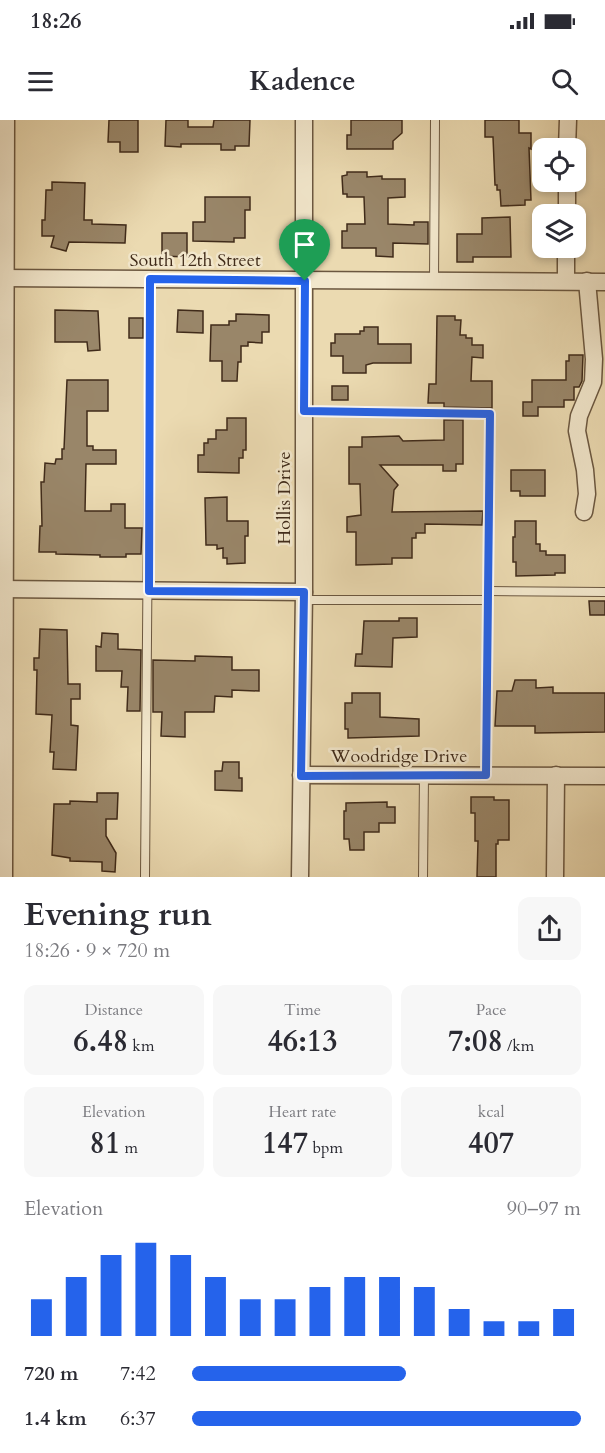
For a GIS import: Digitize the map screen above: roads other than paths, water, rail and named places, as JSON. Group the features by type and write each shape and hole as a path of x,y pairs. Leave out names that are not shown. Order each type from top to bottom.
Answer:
{"street":[{"path":"4,877 2,589 6,120"},
{"name":"Hollis Drive","path":"300,877 304,596 304,120"},
{"path":"567,138 568,120"},
{"path":"566,258 566,281"},
{"name":"South 12th Street","path":"3,278 605,282"},
{"path":"584,512 587,494 585,470 577,431 579,416 593,382 594,358 587,281"},
{"path":"2,589 304,596"},
{"path":"555,877 556,775"},
{"name":"Woodridge Drive","path":"301,776 605,776"}],"lane":[{"path":"434,281 435,120"},
{"path":"146,877 150,279"},
{"path":"304,411 490,414 486,775"},
{"path":"304,596 605,592"},
{"path":"423,877 424,775"}]}
